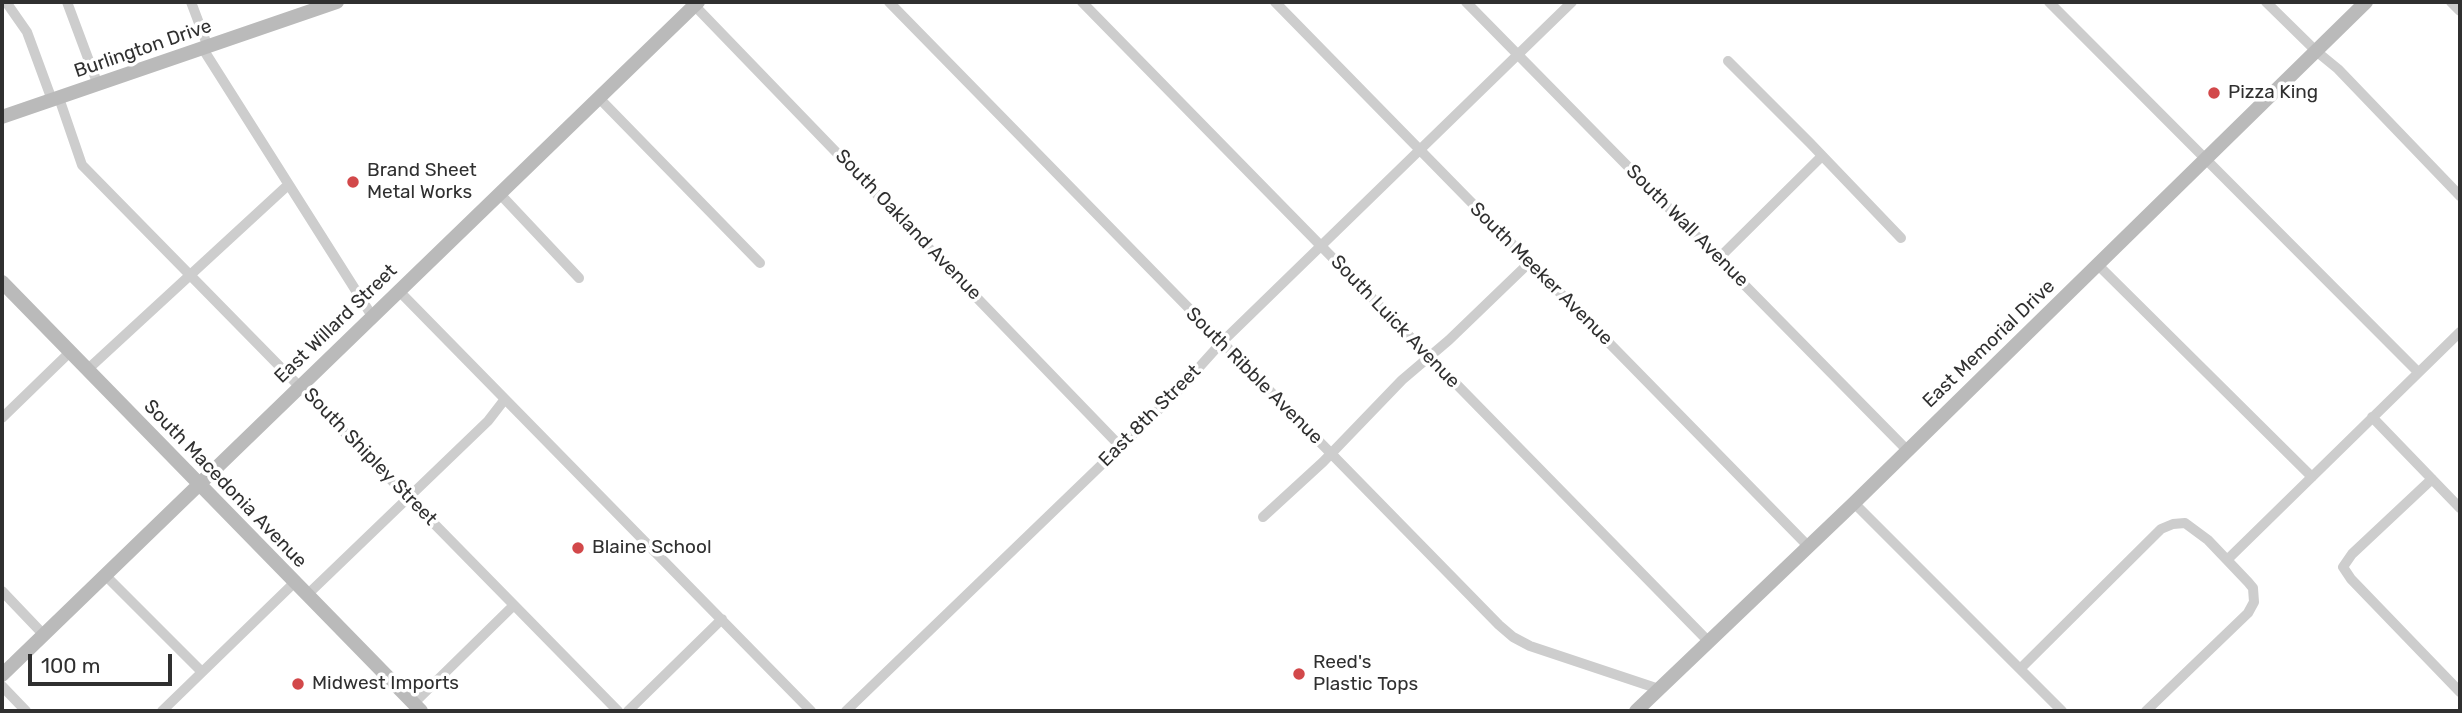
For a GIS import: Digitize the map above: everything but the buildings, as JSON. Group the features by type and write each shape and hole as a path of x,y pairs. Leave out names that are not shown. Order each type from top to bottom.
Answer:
{"street":[{"name":"South Shipley Street","path":"6,2 27,32 81,163 618,711"},
{"path":"67,2 98,85"},
{"path":"191,2 205,48 288,186 372,316"},
{"name":"Burlington Drive","path":"2,117 337,2"},
{"name":"South Ribble Avenue","path":"889,2 1221,343 1513,637 1530,646 1659,689"},
{"name":"South Luick Avenue","path":"1082,2 1709,642"},
{"name":"South Meeker Avenue","path":"1275,2 1808,547"},
{"name":"South Wall Avenue","path":"1466,2 1908,450"},
{"name":"East 8th Street","path":"846,711 1176,393 1221,343 1572,2"},
{"path":"2049,2 2418,372"},
{"path":"2266,2 2338,69 2460,196"},
{"name":"East Memorial Drive","path":"1636,711 1854,503 2366,2"},
{"path":"2451,2 2460,11"},
{"name":"East Willard Street","path":"2,675 696,3"},
{"name":"South Oakland Avenue","path":"696,3 1120,446"},
{"path":"1728,61 1901,238"},
{"path":"598,97 760,263"},
{"path":"1719,258 1822,156"},
{"path":"87,370 288,186"},
{"path":"499,193 579,278"},
{"path":"1263,517 1428,356 1449,340 1530,262"},
{"path":"2098,265 2312,477"},
{"name":"South Macedonia Avenue","path":"2,282 417,707"},
{"path":"399,291 811,711"},
{"path":"2227,560 2460,332"},
{"path":"2,418 70,352"},
{"path":"307,595 488,421 505,399"},
{"path":"2372,418 2460,508"},
{"path":"2432,479 2352,554 2343,567 2351,579 2460,692"},
{"path":"1854,503 2062,711"},
{"path":"2020,669 2161,529 2185,523 2227,560 2253,588 2255,598 2248,613 2146,711"},
{"path":"105,575 202,672"},
{"path":"162,711 295,582"},
{"path":"2,591 44,634"},
{"path":"417,707 514,605"},
{"path":"628,711 722,619"},
{"path":"2,686 26,711"}],"place":[{"name":"Pizza King","path":"2214,93"},
{"name":"Brand Sheet Metal Works","path":"353,182"},
{"name":"Blaine School","path":"578,548"},
{"name":"Reed's Plastic Tops","path":"1299,674"},
{"name":"Midwest Imports","path":"298,684"}]}
